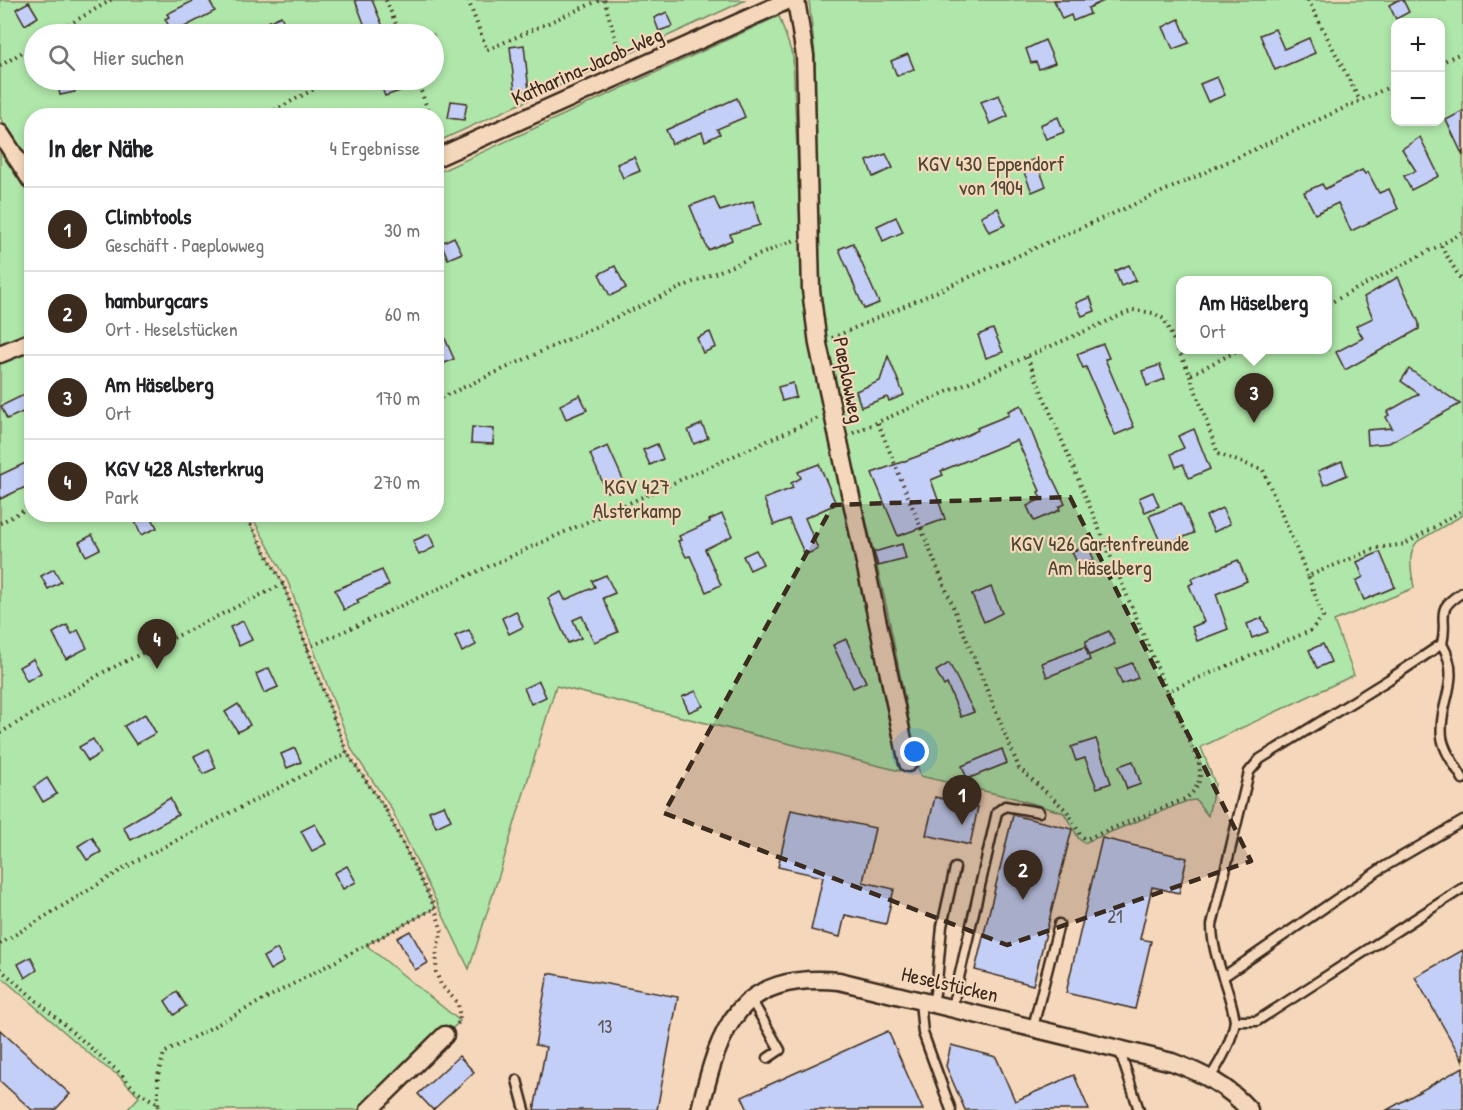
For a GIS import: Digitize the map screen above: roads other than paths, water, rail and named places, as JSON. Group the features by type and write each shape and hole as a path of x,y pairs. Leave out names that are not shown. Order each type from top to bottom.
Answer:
{"street":[{"name":"Katharina-Jacob-Weg","path":"444,154 789,0"},
{"name":"Paeplowweg","path":"796,0 805,56 811,290 818,344 908,763"},
{"path":"0,133 24,170"},
{"path":"0,354 24,344"},
{"name":"Heselstücken","path":"700,1110 720,1042 734,1015 751,998 771,987 817,979 839,981 1172,1062 1223,1086 1249,1110"},
{"path":"369,1110 445,1035"}],"lane":[{"path":"1210,1078 1232,1038 1234,1021 1233,1005 1212,942 1212,925 1250,772 1260,759 1442,644 1445,632 1444,608 1447,602 1463,592"},
{"path":"1442,644 1450,655 1453,668 1452,684 1442,730 1443,741 1463,779"},
{"path":"952,1008 997,812 1005,806 1039,812"},
{"path":"1223,977 1382,868 1463,821"},
{"path":"951,1110 923,1033 927,1002 938,982 942,926 955,868"},
{"path":"1234,1021 1257,1022 1463,888"},
{"path":"1034,1027 1059,924"},
{"path":"751,998 780,1050 768,1058"},
{"path":"1119,1048 1139,1110"},
{"path":"516,1080 525,1110"}],"place":[{"name":"Am Häselberg","path":"1254,423"},
{"name":"KGV 428 Alsterkrug","path":"157,669"},
{"name":"Climbtools","path":"962,825"},
{"name":"hamburgcars","path":"1023,900"}],"park label":[{"name":"KGV 430 Eppendorf von 1904","path":"991,175"},
{"name":"KGV 427 Alsterkamp","path":"637,498"},
{"name":"KGV 426 Gartenfreunde Am Häselberg","path":"1100,555"}]}
